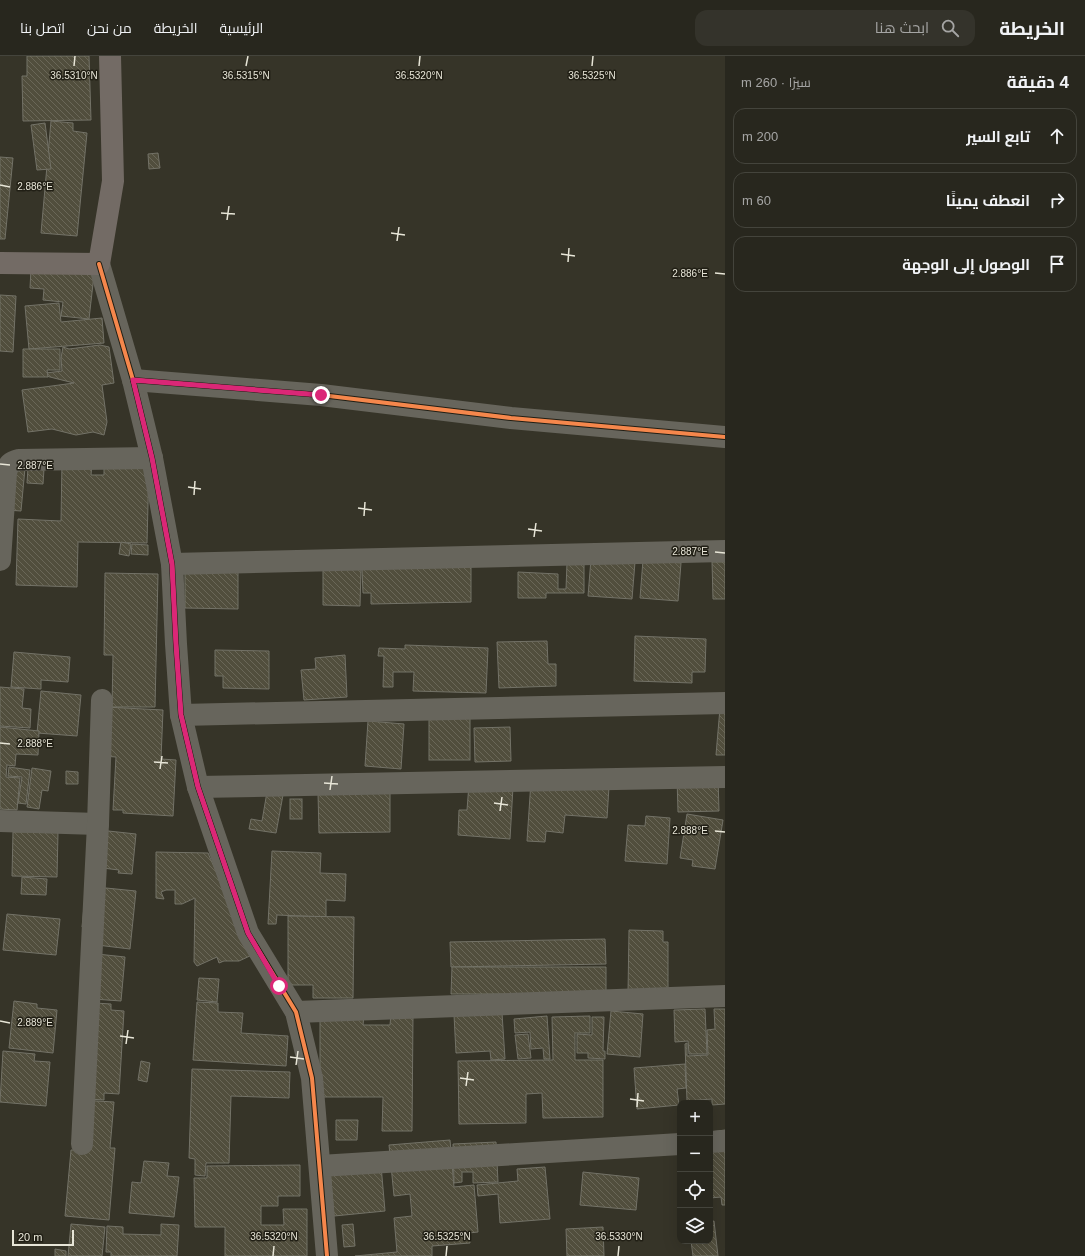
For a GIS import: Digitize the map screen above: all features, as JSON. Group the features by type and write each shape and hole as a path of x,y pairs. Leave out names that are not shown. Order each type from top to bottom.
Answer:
{"main road":[{"path":"0,263 99,264 113,181 110,56"}],"street":[{"path":"99,264 133,380 152,458 172,564 181,715 198,787 248,933 296,1012 312,1078 327,1256"},
{"path":"133,380 321,395 511,418 725,437"},
{"path":"0,560 6,473 8,465 13,461 152,458"},
{"path":"172,564 725,551"},
{"path":"82,1144 98,824 102,700"},
{"path":"181,715 725,703"},
{"path":"198,787 725,777"},
{"path":"0,821 98,824"},
{"path":"296,1012 725,996"},
{"path":"713,1142 725,1141"},
{"path":"320,1166 677,1144"}],"building":[{"path":"27,56 89,56 91,120 23,121 22,76 27,76"},
{"path":"51,121 73,123 73,131 87,133 77,236 41,233"},
{"path":"45,123 51,169 37,170 31,125"},
{"path":"158,153 160,168 149,169 148,154"},
{"path":"0,157 13,158 5,239 0,239"},
{"path":"31,269 94,275 89,319 61,316 63,302 43,300 44,289 30,288"},
{"path":"0,295 16,296 13,352 0,351"},
{"path":"59,303 61,322 102,318 104,343 29,349 25,306"},
{"path":"100,345 109,347 114,383 102,385 107,422 104,435 93,432 76,435 52,429 28,432 22,390 74,383 38,374 62,371 61,358 63,347 69,349"},
{"path":"23,349 60,349 60,370 47,370 48,377 23,377"},
{"path":"62,462 92,463 91,475 104,475 104,465 149,466 147,543 78,542 77,587 16,585 18,519 61,521"},
{"path":"10,466 25,468 21,511 6,510"},
{"path":"28,468 44,469 43,484 27,483"},
{"path":"121,542 131,544 129,556 119,554"},
{"path":"132,544 148,545 148,555 131,554"},
{"path":"591,559 635,562 632,599 588,596"},
{"path":"643,560 681,563 678,601 640,598"},
{"path":"712,562 725,562 725,599 713,599"},
{"path":"567,563 584,563 584,593 546,593 546,598 518,598 518,572 558,574 558,589 566,589"},
{"path":"471,564 471,602 371,604 371,593 363,593 362,569"},
{"path":"323,568 361,569 360,606 323,605"},
{"path":"185,572 238,572 238,609 185,608"},
{"path":"105,573 158,574 155,707 112,707 113,655 104,655"},
{"path":"635,636 706,639 705,672 692,672 692,683 634,681"},
{"path":"547,641 548,664 556,664 556,686 499,688 497,642"},
{"path":"405,645 488,648 486,693 413,691 414,672 393,672 393,687 383,687 384,656 378,656 379,648 405,649"},
{"path":"215,650 269,651 269,689 223,688 223,676 215,676"},
{"path":"14,652 70,657 68,682 41,680 41,689 11,687"},
{"path":"345,655 347,697 304,700 301,670 316,669 315,658"},
{"path":"0,687 24,689 22,708 31,709 30,728 0,726"},
{"path":"41,691 81,695 77,736 37,733"},
{"path":"105,707 163,710 161,759 176,760 173,816 123,813 123,810 113,810 116,757 103,756"},
{"path":"720,708 725,708 725,755 716,755"},
{"path":"429,717 470,717 470,760 429,760"},
{"path":"368,721 404,724 401,769 365,766"},
{"path":"0,727 39,731 38,755 16,754 15,766 7,765 6,777 20,778 17,810 0,809"},
{"path":"510,727 511,761 475,762 474,728"},
{"path":"9,767 30,770 26,804 18,803 22,777 8,776"},
{"path":"32,768 51,771 48,791 42,790 39,809 27,807"},
{"path":"66,771 78,772 78,784 66,784"},
{"path":"718,777 719,811 678,812 677,778"},
{"path":"531,781 609,787 607,818 565,815 563,833 546,831 545,842 527,841"},
{"path":"469,784 513,787 510,839 458,835 459,810 467,810"},
{"path":"267,792 283,795 276,833 249,829 251,819 262,821"},
{"path":"390,792 390,832 319,833 318,793"},
{"path":"290,799 302,799 302,819 290,819"},
{"path":"687,814 723,820 715,869 692,866 693,860 680,858"},
{"path":"646,816 670,818 667,864 625,861 628,825 645,826"},
{"path":"90,829 136,834 132,874 118,873 119,870 86,866"},
{"path":"13,832 58,832 57,877 12,876"},
{"path":"272,851 321,853 320,873 346,874 345,901 326,900 326,917 277,915 276,924 268,924"},
{"path":"156,852 208,853 252,955 239,961 224,961 219,963 217,957 197,966 194,962 195,898 182,904 175,904 175,890 166,890 161,892 164,899 156,898"},
{"path":"22,877 47,879 46,895 21,894"},
{"path":"86,886 136,891 130,949 97,945 99,929 82,927"},
{"path":"7,914 60,919 56,955 3,950"},
{"path":"288,916 354,917 353,998 313,998 313,985 288,985"},
{"path":"629,930 663,931 663,942 668,942 668,994 628,993"},
{"path":"605,939 606,964 451,967 450,942"},
{"path":"97,954 125,957 121,1001 93,999"},
{"path":"452,967 606,967 606,994 451,994"},
{"path":"199,978 219,979 217,1002 197,1000"},
{"path":"14,1001 37,1004 37,1008 57,1010 53,1053 9,1048"},
{"path":"79,1002 111,1004 111,1010 124,1011 119,1094 104,1093 104,1100 88,1099"},
{"path":"197,1002 218,1003 218,1012 243,1013 241,1033 288,1036 286,1066 193,1060"},
{"path":"705,1009 707,1054 689,1054 688,1041 675,1042 674,1010"},
{"path":"714,1009 725,1009 725,1104 713,1105 712,1099 687,1100 685,1044 687,1043 687,1056 708,1055 707,1030 715,1029"},
{"path":"611,1011 643,1014 640,1057 607,1054"},
{"path":"502,1013 505,1059 491,1060 490,1051 456,1053 454,1015"},
{"path":"391,1014 413,1015 412,1131 382,1131 383,1097 320,1097 320,1015 364,1015 363,1025 390,1025"},
{"path":"547,1016 550,1059 544,1059 543,1048 531,1049 530,1032 515,1033 514,1019"},
{"path":"590,1016 590,1033 575,1033 575,1060 603,1060 603,1117 543,1118 542,1093 526,1094 526,1123 459,1124 458,1061 553,1060 552,1017"},
{"path":"592,1017 604,1017 603,1051 605,1051 605,1059 588,1058 588,1053 577,1053 577,1034 592,1035"},
{"path":"528,1034 531,1058 518,1059 515,1035"},
{"path":"3,1051 35,1054 34,1061 50,1062 46,1106 0,1102"},
{"path":"141,1061 150,1063 147,1082 138,1080"},
{"path":"685,1064 686,1088 677,1089 678,1100 677,1100 677,1105 637,1109 634,1068"},
{"path":"192,1069 290,1072 289,1098 231,1096 229,1163 206,1163 205,1176 195,1175 195,1159 189,1158"},
{"path":"79,1100 114,1102 110,1148 115,1148 109,1220 65,1216 71,1150 75,1150"},
{"path":"336,1120 358,1120 357,1140 336,1140"},
{"path":"725,1130 725,1205 722,1205 721,1197 713,1198 713,1132"},
{"path":"450,1140 454,1187 474,1185 478,1232 469,1233 470,1243 432,1246 432,1256 355,1256 397,1252 394,1218 412,1216 410,1194 394,1196 389,1145"},
{"path":"496,1142 498,1182 473,1183 473,1172 462,1172 462,1182 454,1183 453,1144"},
{"path":"380,1154 385,1211 334,1216 329,1159"},
{"path":"144,1161 169,1163 167,1176 179,1177 174,1217 129,1213 132,1182 141,1183"},
{"path":"300,1165 300,1196 278,1196 278,1206 261,1206 261,1225 284,1225 283,1209 307,1209 307,1256 225,1256 225,1227 195,1227 194,1178 207,1178 207,1166"},
{"path":"545,1167 550,1219 500,1223 498,1194 478,1196 477,1185 518,1181 517,1169"},
{"path":"583,1172 639,1178 636,1210 580,1205"},
{"path":"713,1221 718,1256 693,1256 691,1244 713,1244"},
{"path":"71,1224 105,1227 102,1256 68,1256"},
{"path":"161,1224 179,1225 177,1256 111,1256 111,1252 106,1252 107,1226 123,1227 123,1234 161,1235"},
{"path":"353,1224 355,1246 344,1247 342,1225"},
{"path":"603,1227 604,1256 567,1256 566,1229"},
{"path":"55,1249 66,1251 66,1256 55,1256"}],"cycle path":[{"path":"99,264 133,380 152,458 172,564 181,715 198,787 248,933 296,1012 312,1078 327,1256"},
{"path":"133,380 321,395 511,418 725,437"}],"route":[{"path":"279,986 248,933 198,787 181,715 172,564 152,458 133,380 321,395"}]}
